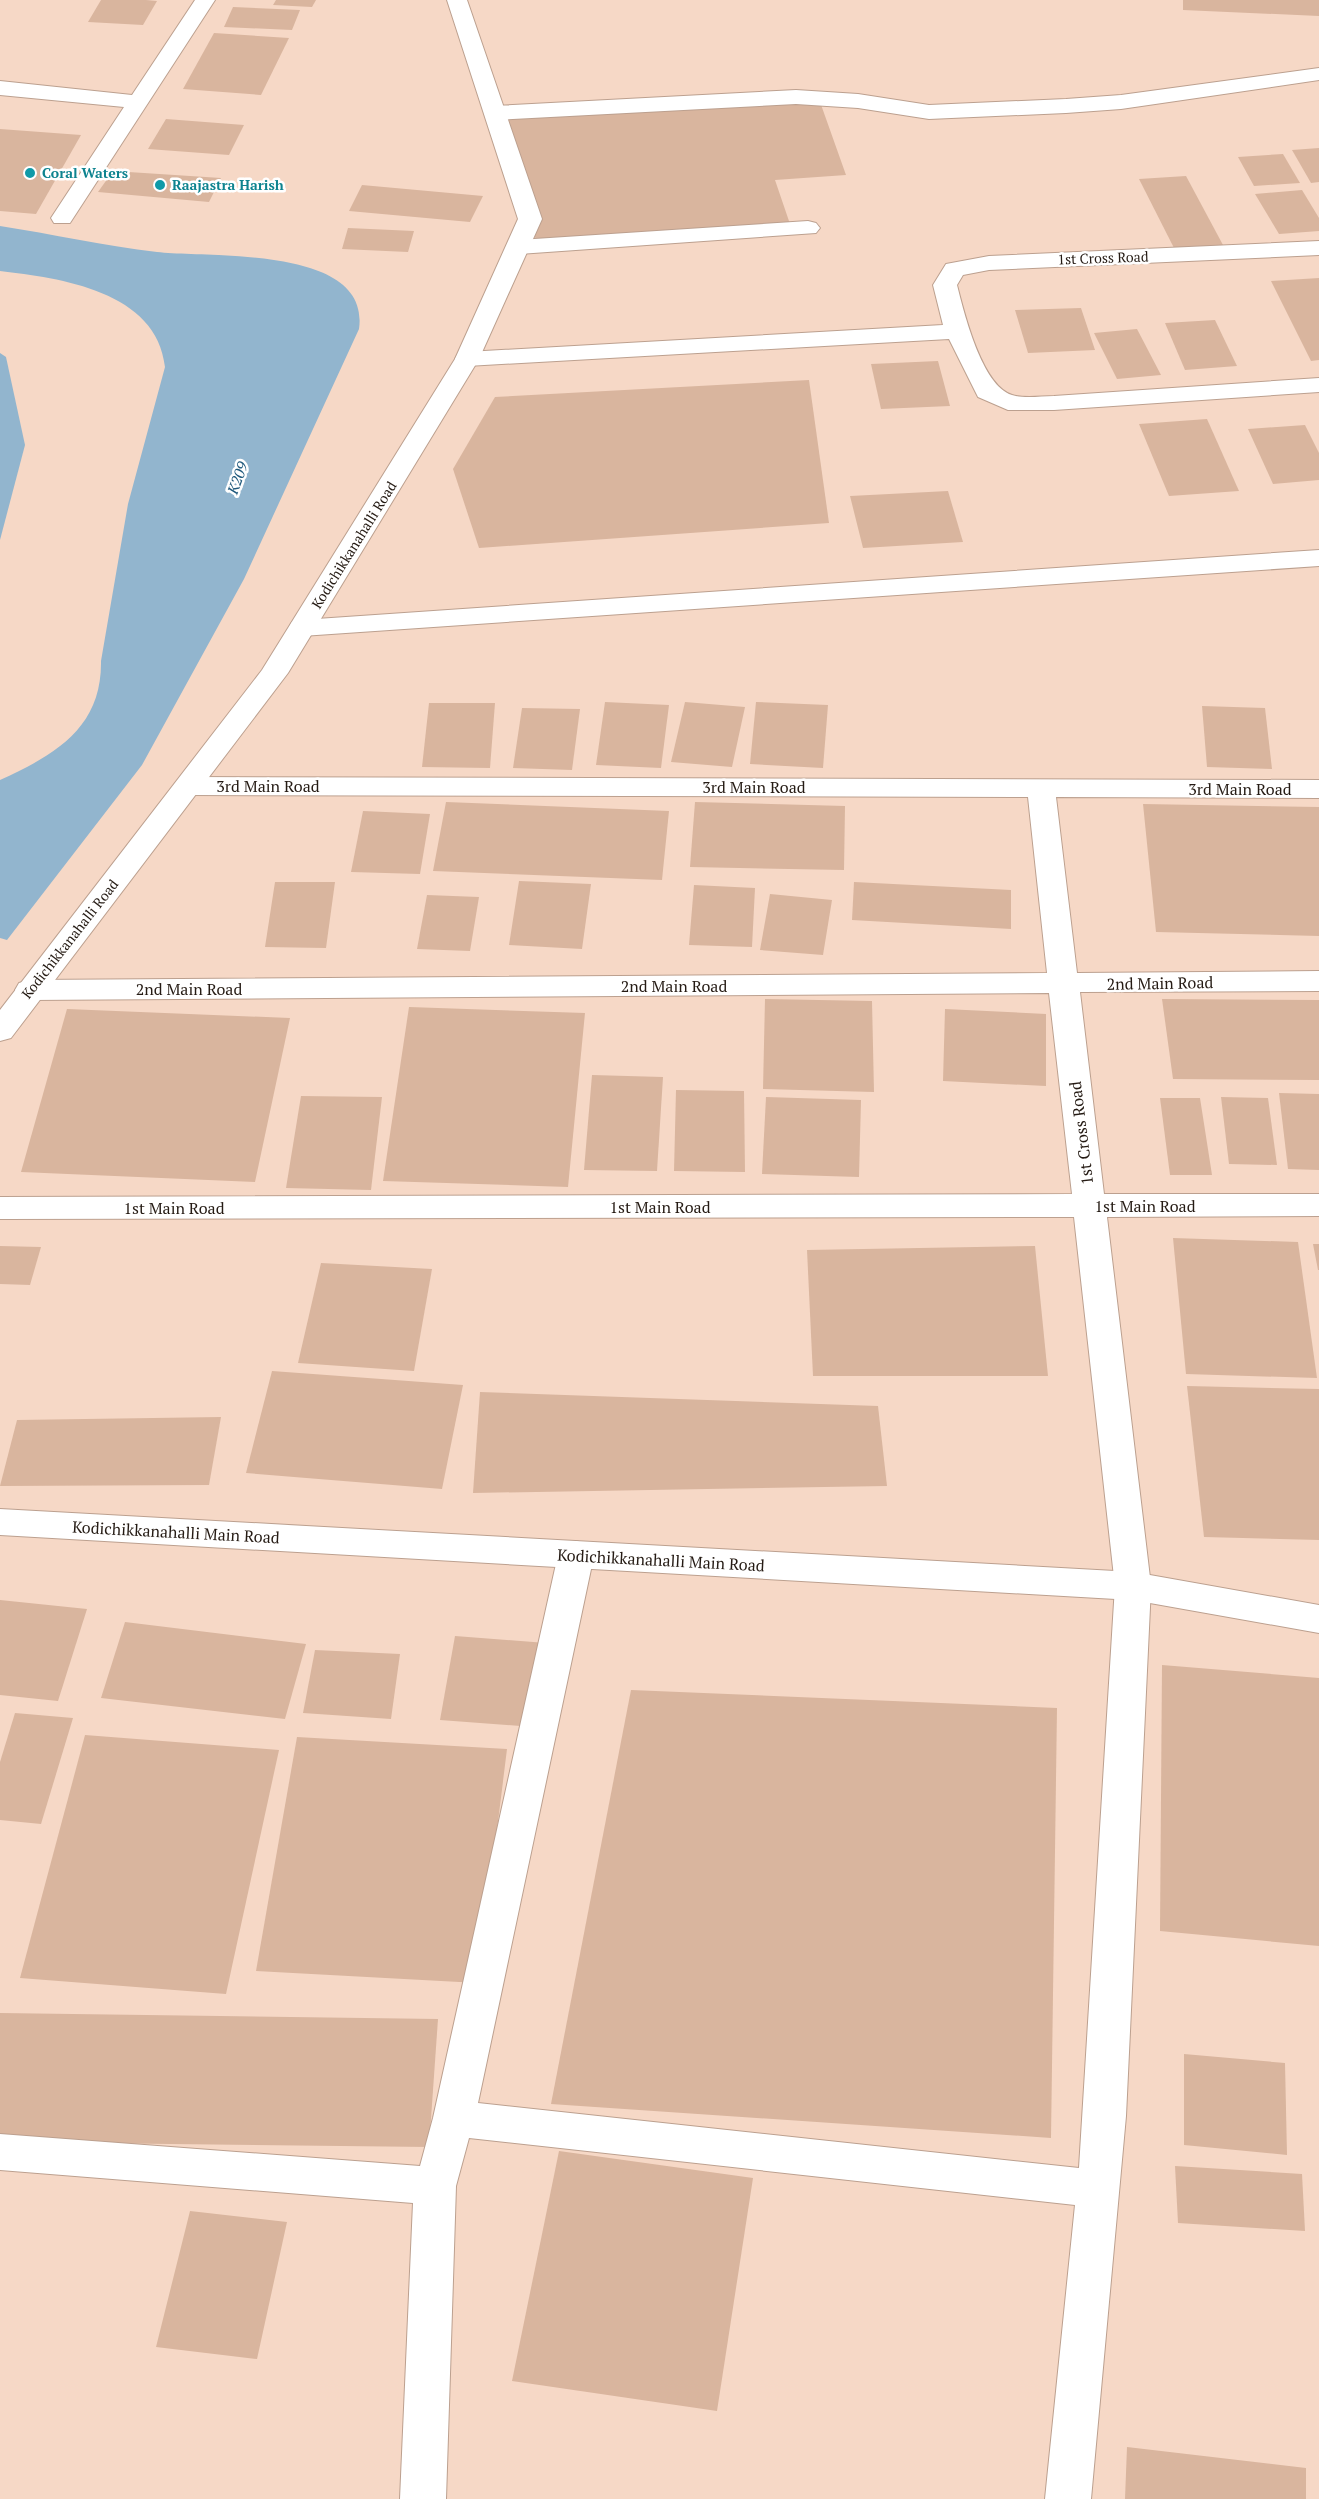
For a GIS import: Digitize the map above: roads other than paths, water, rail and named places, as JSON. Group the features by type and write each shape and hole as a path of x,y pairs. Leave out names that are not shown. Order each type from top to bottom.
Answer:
{"street":[{"path":"62,218 205,0"},
{"name":"Kodichikkanahalli Road","path":"0,1031 274,673 467,359 519,248 530,219 457,0"},
{"path":"495,113 796,97 858,101 929,112 1066,106 1121,102 1319,74"},
{"path":"0,88 138,102"},
{"path":"519,248 808,228"},
{"name":"1st Cross Road","path":"957,331 945,285 954,269 989,263 1319,248"},
{"path":"467,359 957,331 987,392 1008,403 1054,404 1319,385"},
{"path":"302,628 1319,558"},
{"name":"3rd Main Road","path":"189,786 1319,789"},
{"name":"1st Cross Road","path":"1041,788 1133,1586 1105,2116 1068,2499"},
{"name":"2nd Main Road","path":"30,990 1319,981"},
{"name":"1st Main Road","path":"0,1208 1319,1205"},
{"name":"Kodichikkanahalli Main Road","path":"0,1522 1133,1586 1319,1619"},
{"path":"423,2499 435,2186 454,2118 576,1555"},
{"path":"454,2118 1098,2189"},
{"path":"0,2152 435,2186"}],"water":[{"name":"K209","path":"0,226 157,252 247,257 282,261 314,269 340,282 356,302 359,329 244,579 142,765 7,940 0,938 0,780 39,760 72,736 84,722 93,704 99,684 128,504 165,367 158,341 144,321 125,305 102,293 76,284 0,271"},
{"path":"0,353 6,357 25,445 0,540"}],"place":[{"name":"Coral Waters","path":"30,173"},
{"name":"Raajastra Harish","path":"160,185"}]}
